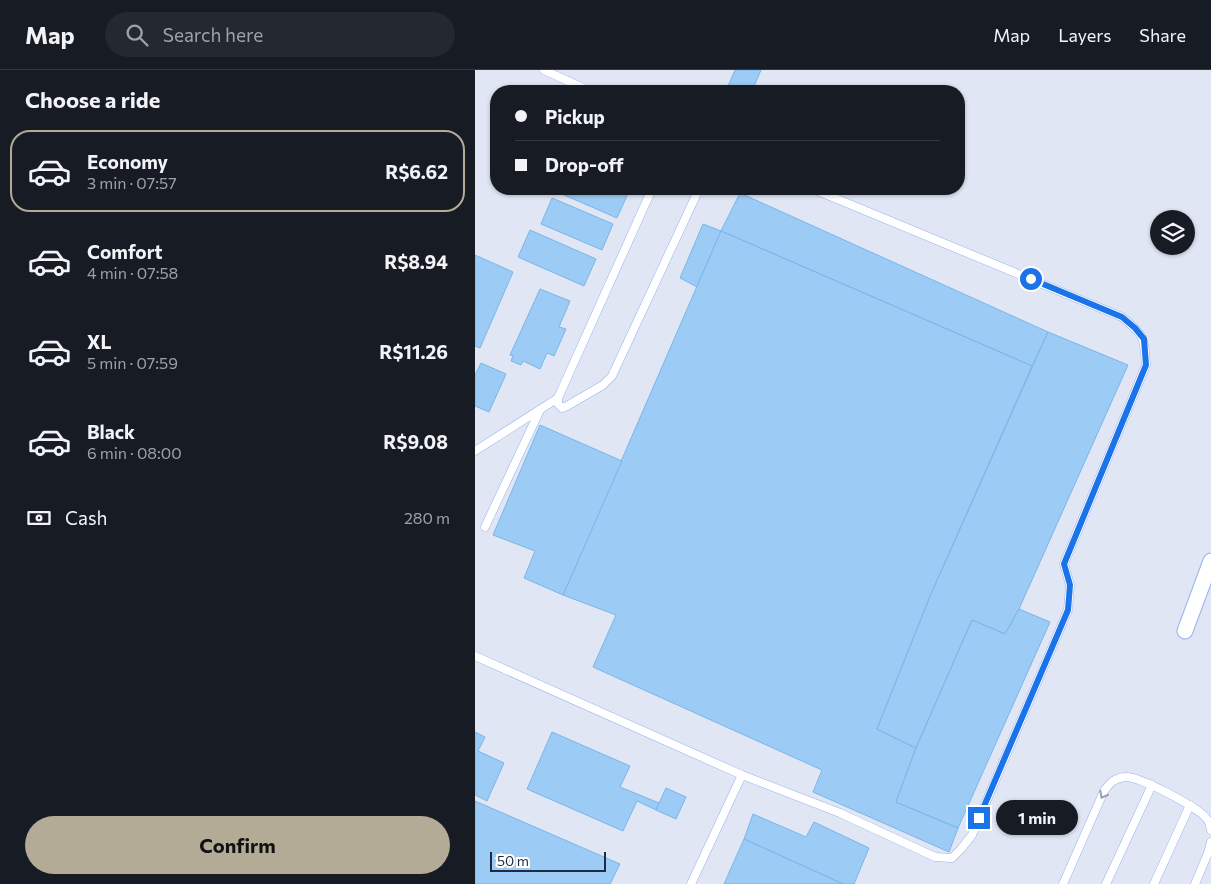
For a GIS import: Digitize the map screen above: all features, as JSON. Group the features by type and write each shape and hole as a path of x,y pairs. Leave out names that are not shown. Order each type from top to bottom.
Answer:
{"street":[{"path":"1185,631 1211,561"}],"lane":[{"path":"544,70 577,85"},
{"path":"649,195 558,398 558,404 562,408 603,385 612,376 696,195"},
{"path":"475,656 742,775 840,813 935,857 952,858 961,849 971,835 1068,610 1070,585 1064,564 1146,365 1144,339 1122,317 827,195"},
{"path":"475,451 558,398"},
{"path":"485,527 539,410"},
{"path":"691,884 742,775"},
{"path":"1063,884 1104,791 1113,779 1127,776 1152,785 1190,805 1208,819 1211,830"},
{"path":"1106,884 1152,785"},
{"path":"1155,884 1190,805"},
{"path":"1195,884 1211,842"}],"building":[{"path":"735,70 761,70 755,85 729,85"},
{"path":"564,195 627,195 617,218"},
{"path":"739,195 744,195 1048,332 1032,366 721,231"},
{"path":"552,198 613,224 602,250 541,224"},
{"path":"703,224 721,231 697,287 680,278"},
{"path":"530,230 596,259 584,286 518,257"},
{"path":"721,231 1032,366 931,594 877,729 916,748 896,802 958,828 949,852 813,792 822,770 593,667 616,615 563,595"},
{"path":"475,255 513,272 480,348 475,346"},
{"path":"540,289 570,301 559,327 566,329 554,356 547,353 540,369 523,361 521,365 511,361 513,356 510,355"},
{"path":"1048,332 1128,365 1019,609 1005,634 972,620 916,748 877,729 931,594"},
{"path":"481,363 506,374 489,412 475,406 475,375"},
{"path":"540,425 622,461 563,595 524,578 535,551 493,535"},
{"path":"1019,609 1050,622 958,828 896,802 916,748 972,620 1005,634"},
{"path":"475,732 485,737 478,751 504,763 487,801 475,795"},
{"path":"552,732 630,766 620,787 659,803 656,810 637,801 623,831 527,789"},
{"path":"666,788 686,797 676,819 656,810"},
{"path":"475,801 620,864 610,884 475,884"},
{"path":"753,814 806,837 814,822 869,848 854,884 843,884 744,839"},
{"path":"744,839 843,884 724,884"}],"route":[{"path":"979,818 1068,610 1070,585 1064,564 1146,365 1144,339 1122,317 1031,279"}]}
